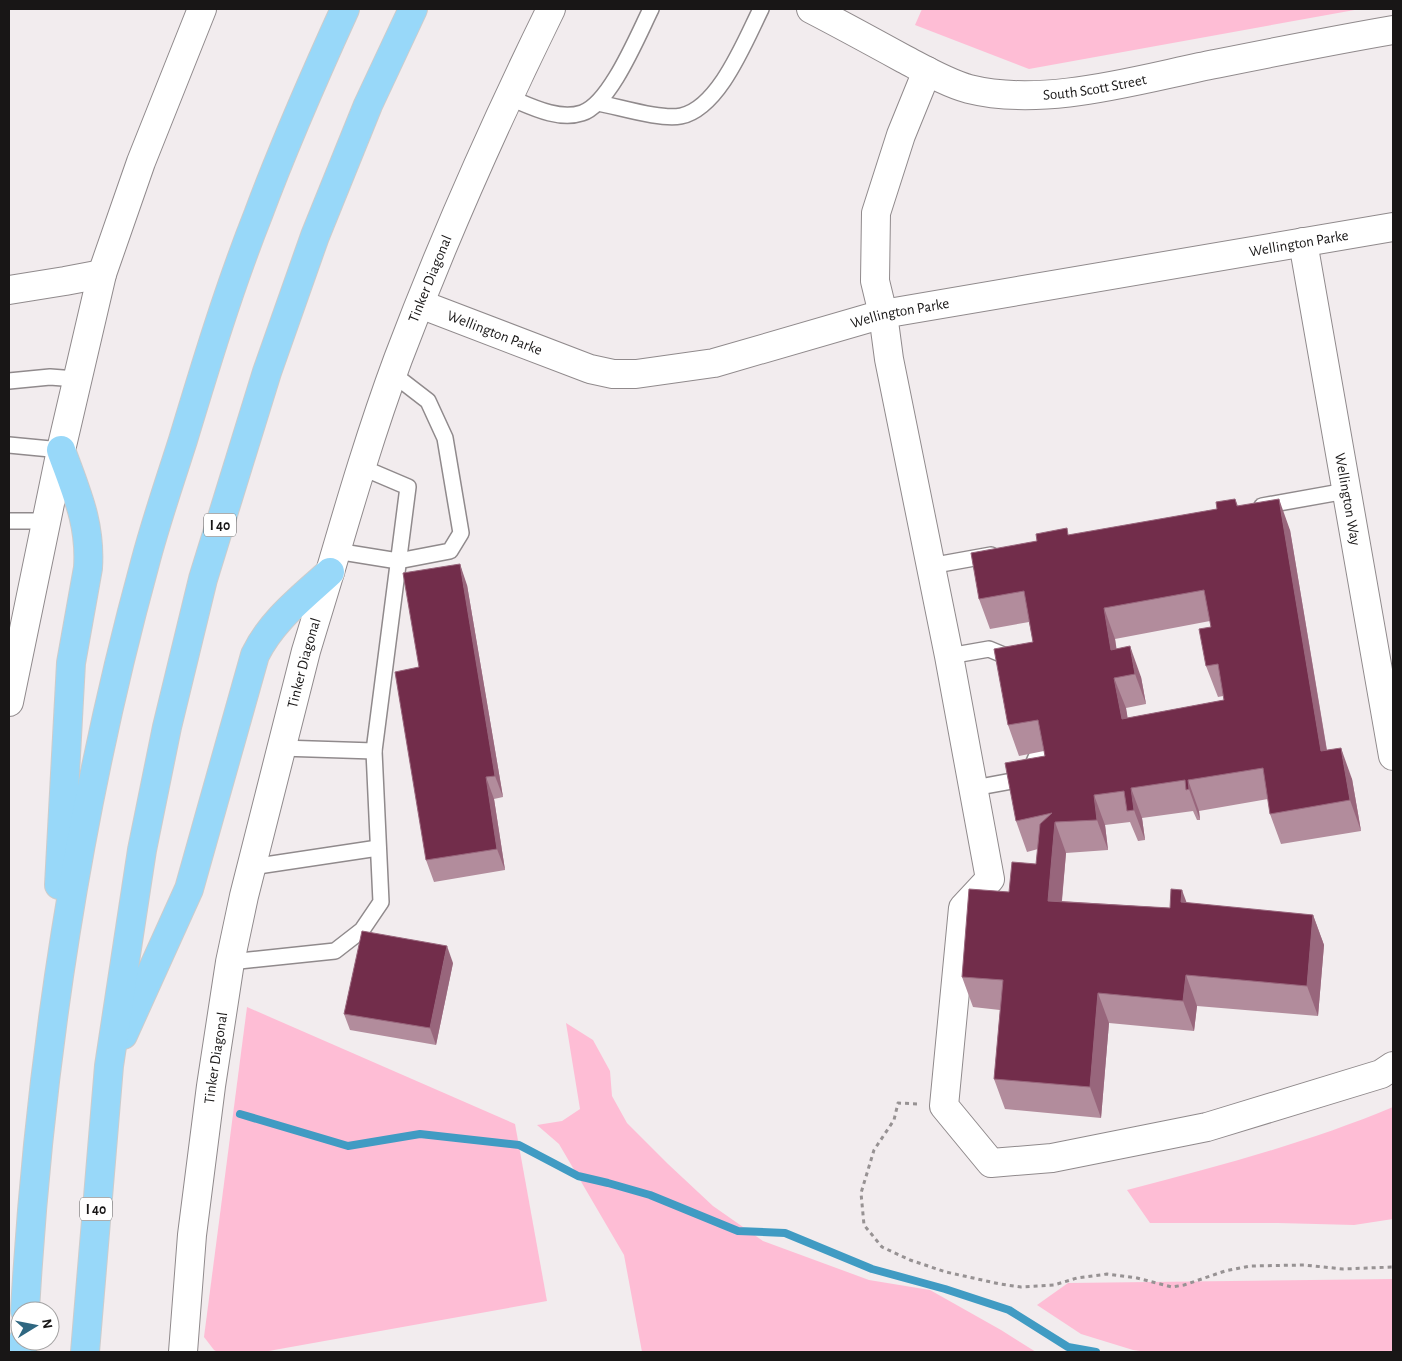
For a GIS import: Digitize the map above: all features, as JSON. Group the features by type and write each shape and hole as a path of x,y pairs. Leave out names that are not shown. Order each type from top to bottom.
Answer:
{"highway":[{"path":"50,1038 82,835 109,706 145,562 209,352 257,215 312,81 345,9"},
{"name":"I 40","path":"85,1352 109,1066 142,850 167,727 203,579 267,372 315,236 368,105 413,9"},
{"path":"25,1301 28,1248 50,1038 71,663 89,553 86,522 60,450"},
{"path":"109,1066 188,889 255,655 270,628 333,561"}],"street":[{"path":"9,702 60,450 102,274 141,162 202,9"},
{"name":"Tinker Diagonal","path":"183,1352 197,1195 210,1086 230,962 251,867 306,651 361,467 393,374 444,242 508,97 551,9"},
{"name":"South Scott Street","path":"811,9 927,71 966,88 988,93 1035,95 1100,88 1294,48 1393,30"},
{"path":"927,71 901,135 876,213 875,281 949,656 990,879 962,908 944,1106 991,1163 1052,1158 1207,1127 1381,1074 1393,1066"},
{"name":"Wellington Parke","path":"420,304 590,369 613,374 636,374 714,363 883,314 1393,226"},
{"name":"Wellington Way","path":"1303,242 1393,756"},
{"path":"9,290 102,274"}],"lane":[{"path":"508,97 539,110 563,115 583,113 598,103 611,87 651,9"},
{"path":"598,103 659,116 680,116 696,111 709,100 723,82 761,9"},
{"path":"333,561 398,561 450,551 461,533 445,438 428,401 393,374"},
{"path":"9,381 50,377 76,379"},
{"path":"9,445 60,450"},
{"path":"230,962 335,951 362,930 381,902 374,751 408,487 361,467"},
{"path":"1250,508 1346,491"},
{"path":"9,521 46,521"},
{"path":"930,566 1007,552"},
{"path":"949,656 988,649 1012,657 1021,670"},
{"path":"282,748 374,751"},
{"path":"974,788 1017,780 1030,771 1038,753"},
{"path":"251,867 378,848"}],"path":[{"path":"944,1106 898,1103 894,1120 874,1150 861,1193 864,1225 868,1231 882,1247 910,1260 946,1272 1021,1287 1054,1284 1077,1278 1107,1274 1137,1278 1172,1287 1184,1285 1225,1270 1250,1266 1304,1265 1343,1269 1393,1266"}],"shaded area":[{"path":"922,9 1360,9 1029,69 915,25"},
{"path":"247,1007 515,1124 547,1301 263,1352 218,1352 214,1350 204,1337"},
{"path":"566,1023 593,1040 610,1071 612,1096 627,1123 713,1206 763,1241 869,1280 930,1290 1036,1352 642,1352 624,1255 559,1144 537,1125 562,1121 580,1109"},
{"path":"1393,1107 1393,1219 1354,1225 1150,1223 1127,1190 1295,1143"},
{"path":"1393,1279 1393,1352 1147,1352 1133,1350 1081,1334 1037,1305 1068,1283"}],"building":[{"path":"1235,499 1237,506 1279,499 1321,751 1341,748 1350,800 1270,814 1263,768 1188,780 1189,789 1186,790 1185,780 1131,788 1134,810 1127,811 1124,791 1094,795 1097,820 1055,822 1048,901 1170,908 1171,889 1182,890 1181,902 1313,915 1307,986 1186,975 1183,1001 1098,993 1090,1087 994,1079 1003,980 962,977 969,889 1009,892 1012,862 1036,864 1040,824 1052,813 1016,821 1005,763 1045,756 1038,720 1008,725 994,649 1033,642 1024,591 979,599 971,553 1037,541 1036,534 1067,528 1068,535 1217,509 1216,502","holes":["1204,590 1211,627 1199,629 1206,666 1218,664 1224,700 1122,719 1114,678 1135,674 1130,646 1111,650 1104,608"]},
{"path":"460,564 495,776 486,777 497,849 426,860 395,672 419,667 403,573"},
{"path":"362,931 447,946 430,1028 344,1014"}],"waterway":[{"path":"240,1114 348,1146 420,1134 519,1145 578,1176 650,1195 738,1231 785,1233 872,1269 945,1289 1009,1310 1068,1347 1096,1352"}]}
